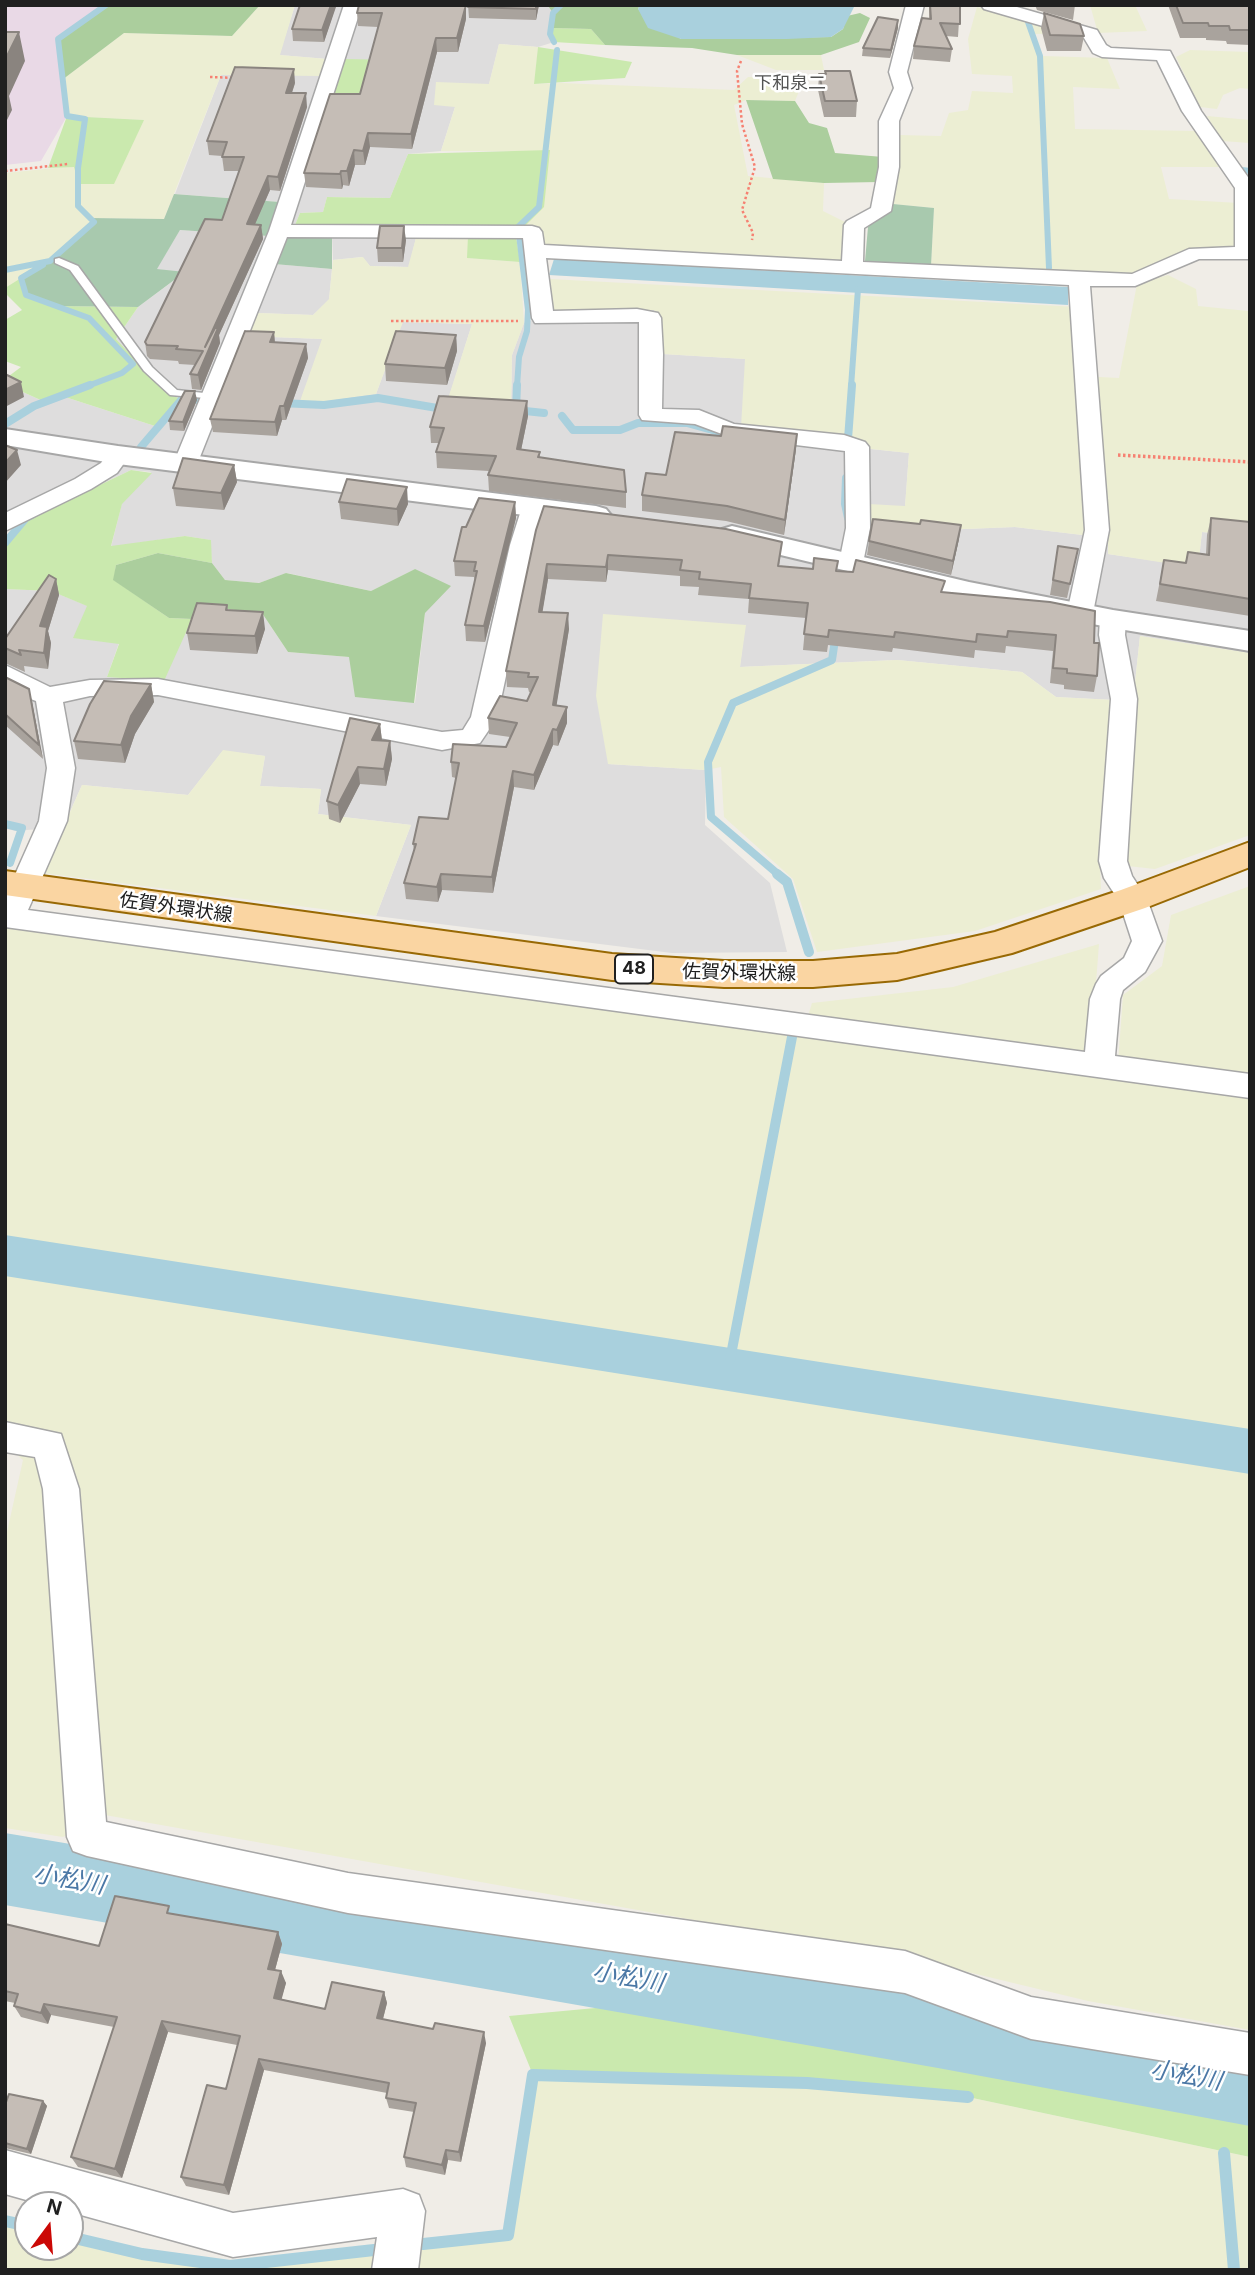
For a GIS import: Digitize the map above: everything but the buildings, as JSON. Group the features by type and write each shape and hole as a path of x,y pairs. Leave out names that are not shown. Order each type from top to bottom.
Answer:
{"main road":[{"name":"佐賀外環状線","path":"11,905 612,967 724,974 813,974 897,967 999,944 1133,899 1250,854"}],"street":[{"path":"186,462 279,231 353,5"},
{"path":"852,268 854,225 881,211 889,167 889,121 903,88 898,72 915,5"},
{"path":"536,251 1135,280 1196,253 1247,253 1245,188 1192,111 1164,55 1108,53 1099,49 1091,34 990,5"},
{"path":"279,231 532,232 543,318 637,315 650,318 650,415 698,417 730,430 845,442 857,447 858,528 851,563"},
{"path":"1079,279 1097,530 1080,613"},
{"path":"5,437 118,455 617,518"},
{"path":"5,524 24,511 83,484 109,468 118,455"},
{"path":"5,673 24,687 48,696 90,688 158,687 442,741 471,737 484,718 522,545 534,507"},
{"path":"699,530 726,533 969,591 1113,619 1250,641"},
{"path":"1099,1065 1105,999 1111,984 1135,965 1147,942 1133,899 1118,878 1114,861 1124,699 1112,635 1113,619"},
{"path":"48,696 61,768 53,821 11,905 1250,1086"},
{"path":"5,1437 49,1445 61,1489 87,1837 348,1893 905,1972 1031,2018 1250,2054"},
{"path":"5,2172 233,2235 403,2211 395,2270"}],"lane":[{"path":"59,261 74,268 148,369 174,393 213,397"}],"path":[{"path":"741,61 737,71 742,124 755,167 742,211 753,233 748,262"},
{"path":"210,77 237,78"},
{"path":"5,171 68,164"},
{"path":"391,321 522,321"},
{"path":"1093,453 1250,462"}],"shaded area":[{"path":"5,5 106,5 58,39 67,116 41,161 5,165"},
{"path":"295,5 548,6 553,13 550,34 554,42 538,47 499,44 489,84 455,107 441,151 408,154 390,198 327,197 323,212 300,213 295,225 390,225 417,234 409,267 370,266 362,257 333,260 332,234 272,234 280,202 175,194 221,75 327,59 279,55"},
{"path":"180,230 284,237 274,264 332,269 329,300 313,315 257,313 247,336 323,339 301,400 376,394 402,322 472,324 446,407 511,407 512,355 524,323 550,314 654,310 663,354 746,359 871,449 909,453 905,507 914,531 1015,527 1108,538 1108,554 1198,567 1202,532 1250,537 1250,653 1140,636 1133,701 1056,697 1022,672 897,660 740,667 745,625 608,764 706,770 705,825 770,883 787,952 672,953 376,916 411,825 318,814 321,789 260,786 265,756 223,751 188,795 82,785 63,827 15,831 5,828 5,589 51,591 88,606 119,643 107,677 192,619 218,608 262,613 288,652 349,657 415,703 425,613 415,569 371,591 287,573 259,583 225,580 212,563 210,540 185,536 111,547 122,503 151,472 131,470 27,520 12,510 5,510 5,384 45,402 62,396 158,427 169,395 116,339 138,307 184,273 156,269"}],"green space":[{"path":"106,5 260,5 232,36 124,33 62,80 58,39"},
{"path":"260,5 295,5 280,55 327,59 321,76 221,75 164,219 91,218 94,222 50,261 5,288 5,173 74,166 144,120 67,116 62,80 124,33 232,36"},
{"path":"488,5 640,5 638,9 681,39 831,37 843,29 847,16 860,13 870,18 859,42 821,55 737,55 692,48 605,45 591,29 551,28 553,13 548,6"},
{"path":"1090,5 1135,5 1147,31 1098,33"},
{"path":"977,7 1080,33 1035,34 1043,56 1107,58 1120,89 1073,87 1075,129 1197,131 1219,167 1161,167 1169,199 1239,203 1236,247 1192,248 1128,276 931,266 934,208 893,204 898,135 941,136 949,113 968,110 972,91 1013,93 1012,76 972,74 968,39"},
{"path":"551,28 591,29 605,45 554,42"},
{"path":"499,44 538,47 535,84 734,90 748,77 804,79 795,101 746,100 734,105 748,176 824,183 823,211 849,224 849,264 544,247 524,227 549,151 441,151 455,107 434,105 436,82 489,84"},
{"path":"538,47 632,62 625,78 534,84"},
{"path":"1190,50 1250,52 1250,89 1240,88 1223,95 1217,109 1200,107 1176,57"},
{"path":"737,55 821,55 824,70 776,70"},
{"path":"344,59 402,60 359,101 331,100"},
{"path":"746,100 795,101 809,123 827,128 835,153 883,157 879,182 824,183 773,179"},
{"path":"67,116 144,120 114,184 79,184 74,167 48,168"},
{"path":"1207,116 1250,120 1250,143 1222,141"},
{"path":"550,150 544,207 524,227 295,225 300,213 323,212 327,197 390,198 408,154"},
{"path":"174,194 280,202 272,233 332,233 332,269 274,264 283,237 180,230 157,269 185,272 138,307 57,306 26,295 21,278 50,261 94,222 90,218 164,219"},
{"path":"893,204 934,208 931,266 865,261 868,227"},
{"path":"417,234 468,236 468,258 520,262 524,323 512,355 511,408 445,408 472,324 403,322 376,394 327,401 300,401 322,339 246,336 257,313 313,315 329,299 333,260 363,257 370,266 408,267"},
{"path":"468,236 516,236 520,262 467,258"},
{"path":"1168,275 1196,289 1198,306 1248,311 1250,315 1250,537 1202,532 1198,568 1108,554 1108,538 1015,527 914,531 864,526 868,504 905,506 909,453 871,449 859,440 741,427 745,359 663,354 654,310 550,314 550,279 1078,307 1080,376 1119,378 1137,284"},
{"path":"21,278 26,295 57,306 138,307 116,339 169,395 182,399 158,427 62,396 45,402 5,384 5,379 21,367 5,361 5,320 22,310 5,293 5,288"},
{"path":"131,470 152,473 122,504 111,546 185,536 211,540 212,563 158,553 116,565 114,580 169,618 192,619 164,681 107,677 119,644 73,638 87,606 51,591 5,589 6,544 27,520"},
{"path":"158,553 212,563 225,580 259,583 286,573 371,591 415,569 451,586 425,613 414,703 355,697 349,657 288,652 262,613 218,608 192,619 169,618 113,580 116,565"},
{"path":"603,614 746,625 740,667 897,660 1022,672 1056,697 1133,701 1140,636 1250,653 1250,835 1155,869 1100,863 1101,889 975,931 817,952 793,879 724,817 721,767 706,770 608,764 596,696"},
{"path":"223,750 265,756 260,786 321,789 318,814 411,825 376,916 43,873 82,785 188,795"},
{"path":"1250,886 1250,2030 1088,2001 918,1960 105,1815 63,1837 5,1828 5,1541 23,1460 5,1444 5,921 803,1032 812,1003 953,987 1099,944 1089,1073 1117,1077 1123,995 1162,966 1171,915"},
{"path":"671,2001 1250,2109 1250,2157 968,2097 807,2083 533,2075 509,2016"},
{"path":"533,2075 807,2083 968,2097 1250,2157 1250,2270 5,2270 5,2221 14,2223 14,2261 84,2261 84,2240 142,2254 230,2266 507,2235"}],"water":[{"path":"640,5 855,5 843,29 831,37 681,39 648,28 638,9"},
{"path":"554,259 1068,287 1068,305 549,275"},
{"path":"5,1235 1250,1429 1250,1474 5,1276"}],"waterway":[{"path":"5,270 50,261 94,222 78,206 78,168 85,119 67,116 58,39 106,5"},
{"path":"554,42 550,34 553,13 561,5"},
{"path":"1028,22 1040,56 1049,268"},
{"path":"518,227 539,207 557,50"},
{"path":"1242,170 1250,171"},
{"path":"517,387 519,357 527,331 528,310 519,235"},
{"path":"43,265 21,278 26,295 89,318 133,364 122,373 85,387"},
{"path":"851,387 858,289"},
{"path":"5,424 34,406 90,385"},
{"path":"517,385 516,410 544,413"},
{"path":"848,439 852,385"},
{"path":"280,403 324,405 378,398 449,410"},
{"path":"141,447 182,399 201,400"},
{"path":"562,416 573,430 620,430 638,423 687,423 723,433"},
{"path":"846,478 845,504 848,518"},
{"path":"5,543 26,518 32,515"},
{"path":"779,875 711,817 708,762 733,703 832,660 836,633"},
{"path":"5,824 22,828 10,863"},
{"path":"777,874 787,882 809,952"},
{"path":"730,1360 792,1037"},
{"name":"小松川","path":"5,1869 938,2029 1250,2087"},
{"path":"423,2244 508,2235 533,2075 807,2083 968,2097"},
{"path":"1224,2153 1234,2270"},
{"path":"5,2221 14,2223"},
{"path":"84,2240 142,2254 230,2266 374,2250"}],"district":[{"name":"下和泉二","path":"790,84"}]}
